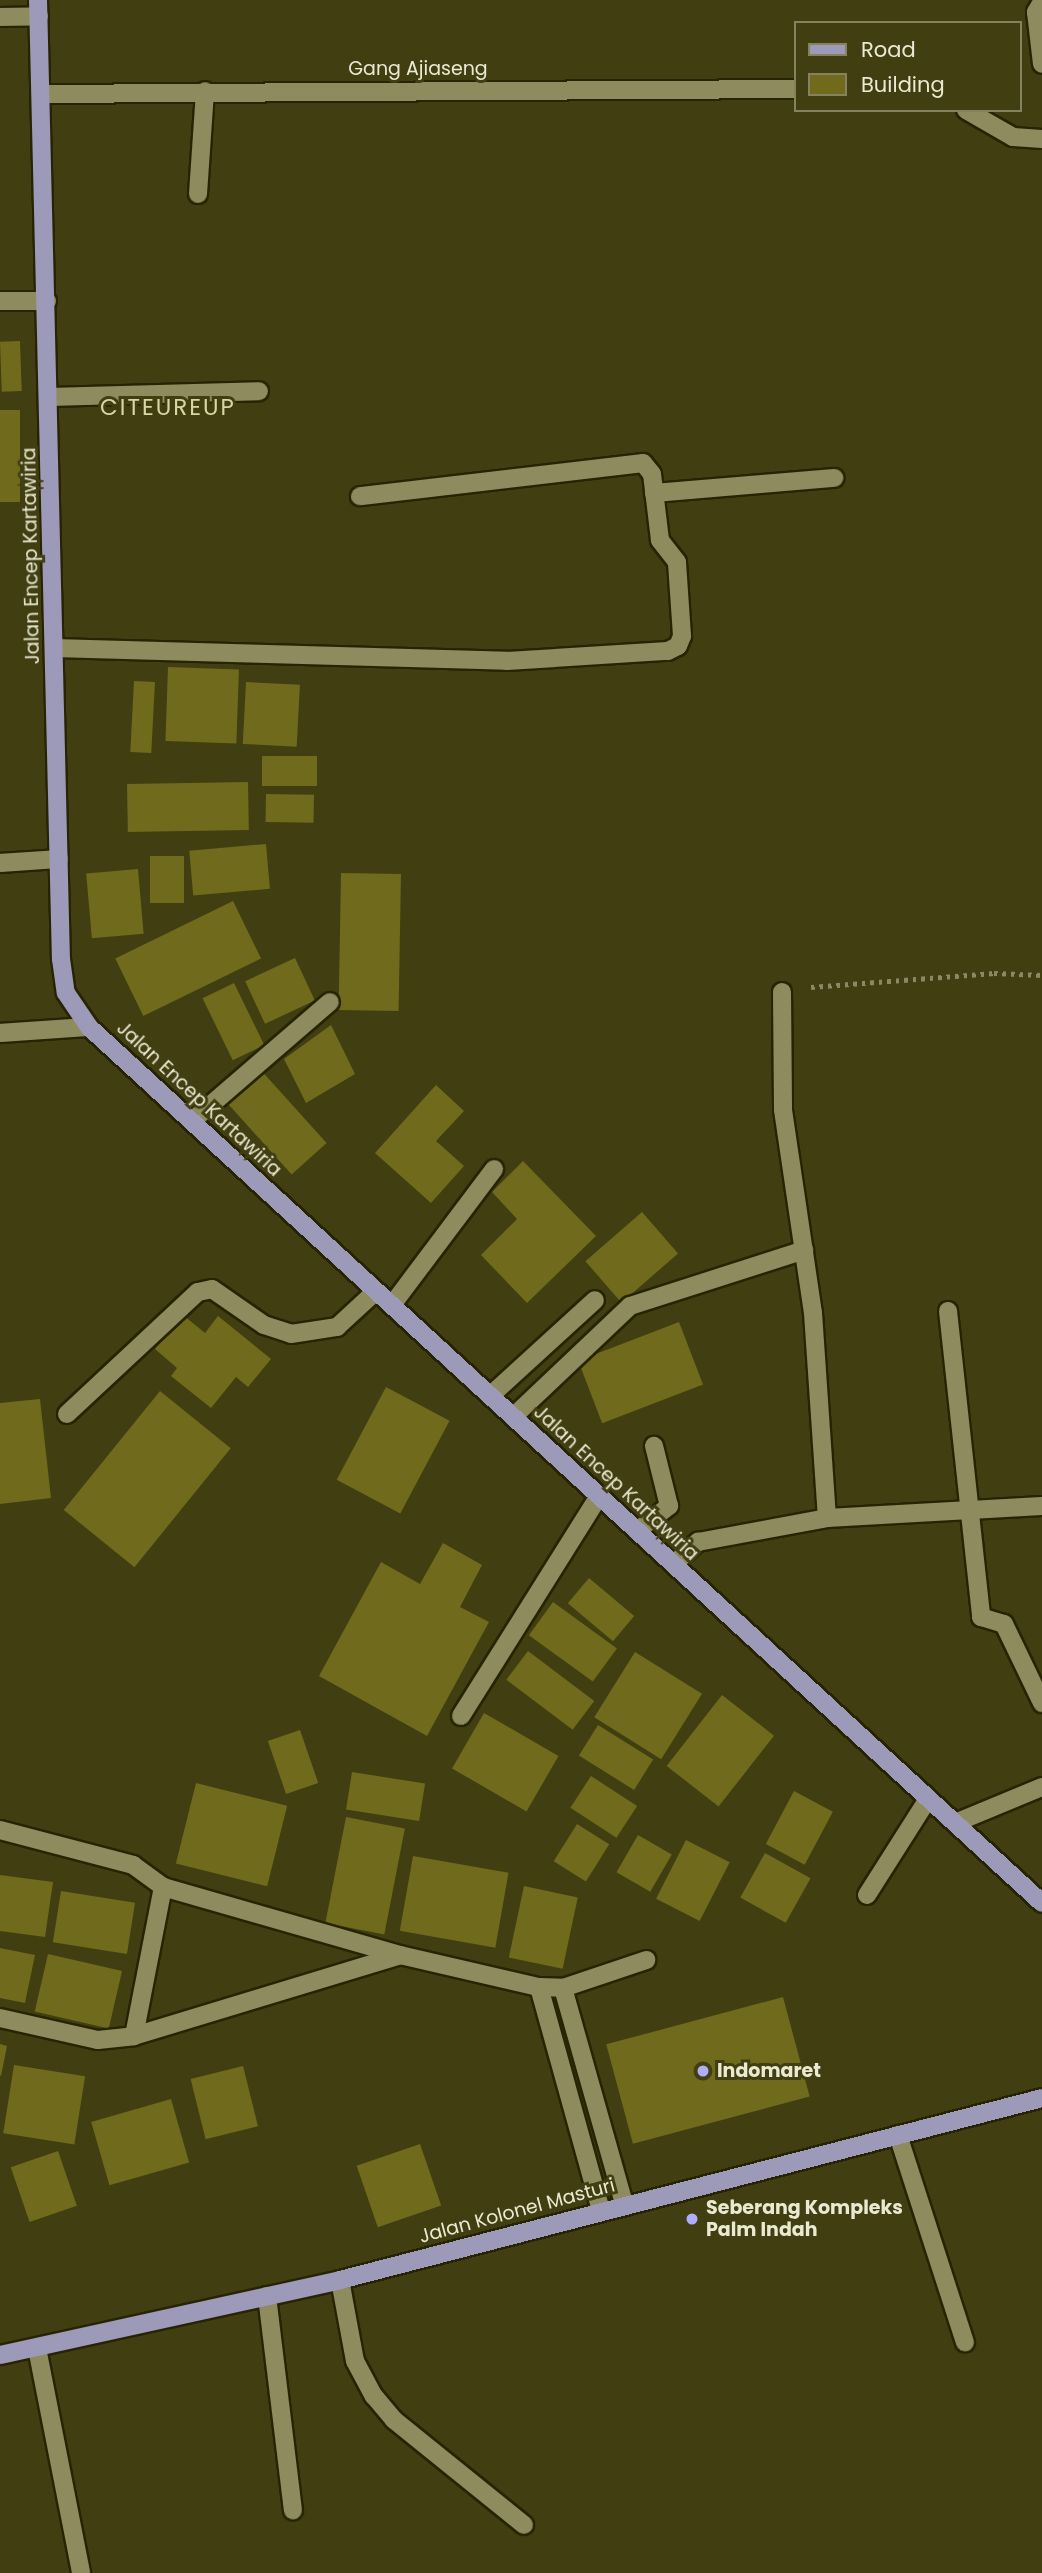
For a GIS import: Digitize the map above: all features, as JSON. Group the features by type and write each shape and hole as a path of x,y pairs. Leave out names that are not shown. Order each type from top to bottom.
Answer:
{"main road":[{"name":"Jalan Encep Kartawiria","path":"39,8 59,859 66,993 89,1027 1042,1903"},
{"name":"Jalan Kolonel Masturi","path":"0,2355 340,2280 624,2204 1042,2098"}],"street":[{"path":"1042,2 1036,12 1042,64"},
{"path":"0,17 39,8"},
{"name":"Gang Ajiaseng","path":"41,94 794,89"},
{"path":"198,194 205,91"},
{"path":"969,112 1013,137 1042,139"},
{"path":"0,301 47,301"},
{"path":"49,397 259,391"},
{"path":"54,648 507,661 668,651 678,646 682,636 677,562 660,540 652,474 643,463 360,496"},
{"path":"654,493 834,478"},
{"path":"0,863 59,859"},
{"path":"782,992 783,1110 813,1313 827,1518"},
{"path":"192,1121 330,1002"},
{"path":"0,1033 89,1027"},
{"path":"391,1305 494,1169"},
{"path":"513,1417 630,1306 804,1250"},
{"path":"67,1413 198,1292 212,1289 264,1325 291,1334 337,1327 376,1291"},
{"path":"490,1396 596,1300"},
{"path":"948,1311 981,1616 1004,1624 1042,1703"},
{"path":"637,1531 669,1506 654,1446"},
{"path":"461,1716 599,1496"},
{"path":"674,1564 698,1542 827,1518 1042,1506"},
{"path":"955,1823 1042,1787"},
{"path":"867,1895 928,1799"},
{"path":"0,1830 132,1865 163,1887 400,1955 538,1987 563,1987 646,1960"},
{"path":"134,2036 163,1887"},
{"path":"0,2018 98,2040 134,2036 400,1955"},
{"path":"538,1987 601,2210"},
{"path":"563,1987 624,2204"},
{"path":"898,2135 965,2342"},
{"path":"340,2280 355,2361 374,2396 394,2420 524,2525"},
{"path":"267,2296 293,2510"},
{"path":"37,2348 81,2573"}],"path":[{"path":"782,992 994,973 1042,975"}],"building":[{"path":"20,341 22,391 2,392 0,342"},
{"path":"0,410 20,410 20,502 0,502"},
{"path":"168,667 239,669 236,743 165,741"},
{"path":"134,681 155,682 151,753 130,752"},
{"path":"246,682 300,685 297,747 243,744"},
{"path":"262,756 317,756 317,786 262,786"},
{"path":"248,782 249,830 128,832 127,784"},
{"path":"266,794 314,795 314,823 266,822"},
{"path":"266,844 270,889 193,896 189,851"},
{"path":"150,856 184,856 184,903 150,903"},
{"path":"138,869 144,934 92,938 86,874"},
{"path":"341,873 401,874 399,1011 339,1010"},
{"path":"233,901 261,959 143,1016 115,958"},
{"path":"295,958 315,1001 265,1024 245,981"},
{"path":"234,983 264,1045 233,1060 203,998"},
{"path":"331,1025 355,1074 306,1103 284,1059"},
{"path":"259,1068 327,1143 292,1175 224,1099"},
{"path":"436,1085 464,1111 436,1141 464,1166 431,1203 375,1153"},
{"path":"523,1161 596,1236 527,1303 481,1255 517,1219 492,1192"},
{"path":"642,1212 678,1254 621,1303 585,1261"},
{"path":"183,1315 205,1333 218,1316 271,1359 248,1387 236,1377 211,1408 171,1376 177,1368 155,1349"},
{"path":"679,1322 703,1385 602,1423 578,1361"},
{"path":"386,1387 450,1421 400,1514 337,1480"},
{"path":"160,1391 231,1448 134,1567 64,1510"},
{"path":"40,1399 51,1498 0,1504 0,1403"},
{"path":"443,1543 482,1565 460,1607 489,1622 427,1736 319,1676 381,1562 420,1584"},
{"path":"589,1578 634,1616 613,1641 568,1603"},
{"path":"553,1602 617,1648 593,1682 529,1635"},
{"path":"528,1651 594,1701 573,1730 506,1680"},
{"path":"635,1652 702,1694 661,1759 594,1717"},
{"path":"722,1695 774,1736 719,1807 667,1766"},
{"path":"484,1713 558,1756 526,1811 452,1768"},
{"path":"598,1725 653,1759 634,1790 579,1756"},
{"path":"300,1730 318,1783 286,1794 268,1741"},
{"path":"352,1772 425,1784 419,1821 346,1810"},
{"path":"591,1776 637,1806 616,1838 570,1808"},
{"path":"196,1783 287,1806 267,1886 176,1864"},
{"path":"794,1791 833,1812 805,1865 766,1844"},
{"path":"346,1817 405,1828 384,1934 325,1923"},
{"path":"577,1824 609,1844 586,1881 554,1861"},
{"path":"638,1835 672,1854 650,1892 616,1872"},
{"path":"686,1840 730,1862 700,1921 656,1899"},
{"path":"765,1853 810,1878 786,1923 740,1898"},
{"path":"413,1856 509,1873 495,1948 400,1931"},
{"path":"0,1875 53,1882 45,1937 0,1931"},
{"path":"524,1886 578,1897 563,1969 509,1957"},
{"path":"61,1891 135,1903 127,1954 53,1942"},
{"path":"0,1948 35,1955 25,2003 0,1998"},
{"path":"48,1954 122,1971 109,2029 35,2011"},
{"path":"783,1997 810,2096 633,2144 606,2044"},
{"path":"0,2044 7,2046 1,2076 0,2075"},
{"path":"14,2065 85,2076 74,2144 3,2133"},
{"path":"243,2066 258,2126 206,2139 191,2079"},
{"path":"171,2099 189,2162 109,2185 91,2122"},
{"path":"420,2144 441,2205 378,2227 357,2166"},
{"path":"58,2151 77,2206 30,2222 11,2167"}],"place":[{"name":"Indomaret","path":"703,2071"},
{"name":"Seberang Kompleks Palm Indah","path":"692,2219"}],"district":[{"name":"CITEUREUP","path":"168,407"}]}
